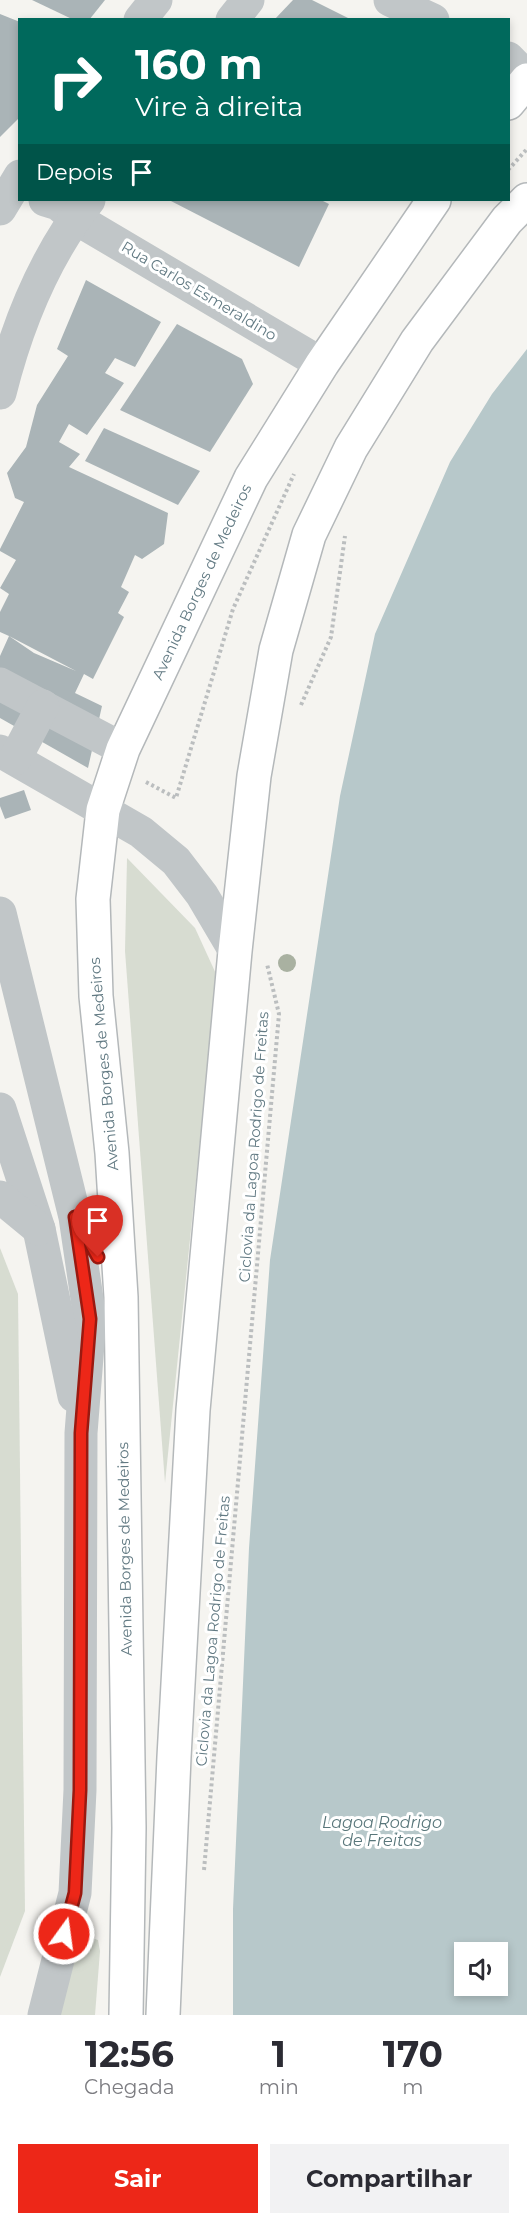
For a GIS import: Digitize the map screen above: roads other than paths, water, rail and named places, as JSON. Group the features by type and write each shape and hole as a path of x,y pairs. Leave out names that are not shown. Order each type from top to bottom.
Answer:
{"highway":[{"path":"510,101 527,78"},
{"path":"163,2015 193,1410 235,951 254,776 276,650 309,535 351,448 417,341 507,220 527,200"},
{"name":"Avenida Borges de Medeiros","path":"126,2015 129,1828 121,1297 112,1153 96,996 93,899 103,810 123,749 250,478 322,364 433,201"}],"street":[{"path":"142,18 156,0"},
{"path":"234,18 248,0"},
{"path":"390,0 429,18"},
{"path":"510,60 527,78"},
{"name":"Rua Carlos Esmeraldino","path":"48,201 83,209 322,364"},
{"path":"0,393 9,356 39,283 83,209"},
{"path":"0,684 123,749"},
{"path":"43,706 8,755 141,832 176,861 202,895 235,951"},
{"path":"0,913 75,1217 90,1319 81,1433 80,1790 75,1893 44,2015"},
{"path":"0,1092 23,1135 75,1217 121,1297"},
{"path":"0,1109 39,1229 81,1433"},
{"path":"0,1197 39,1229"}],"water":[{"name":"Lagoa Rodrigo de Freitas","path":"527,349 527,2015 233,2015 233,1909 249,1548 270,1260 340,796 375,634 450,462 492,394"}]}
